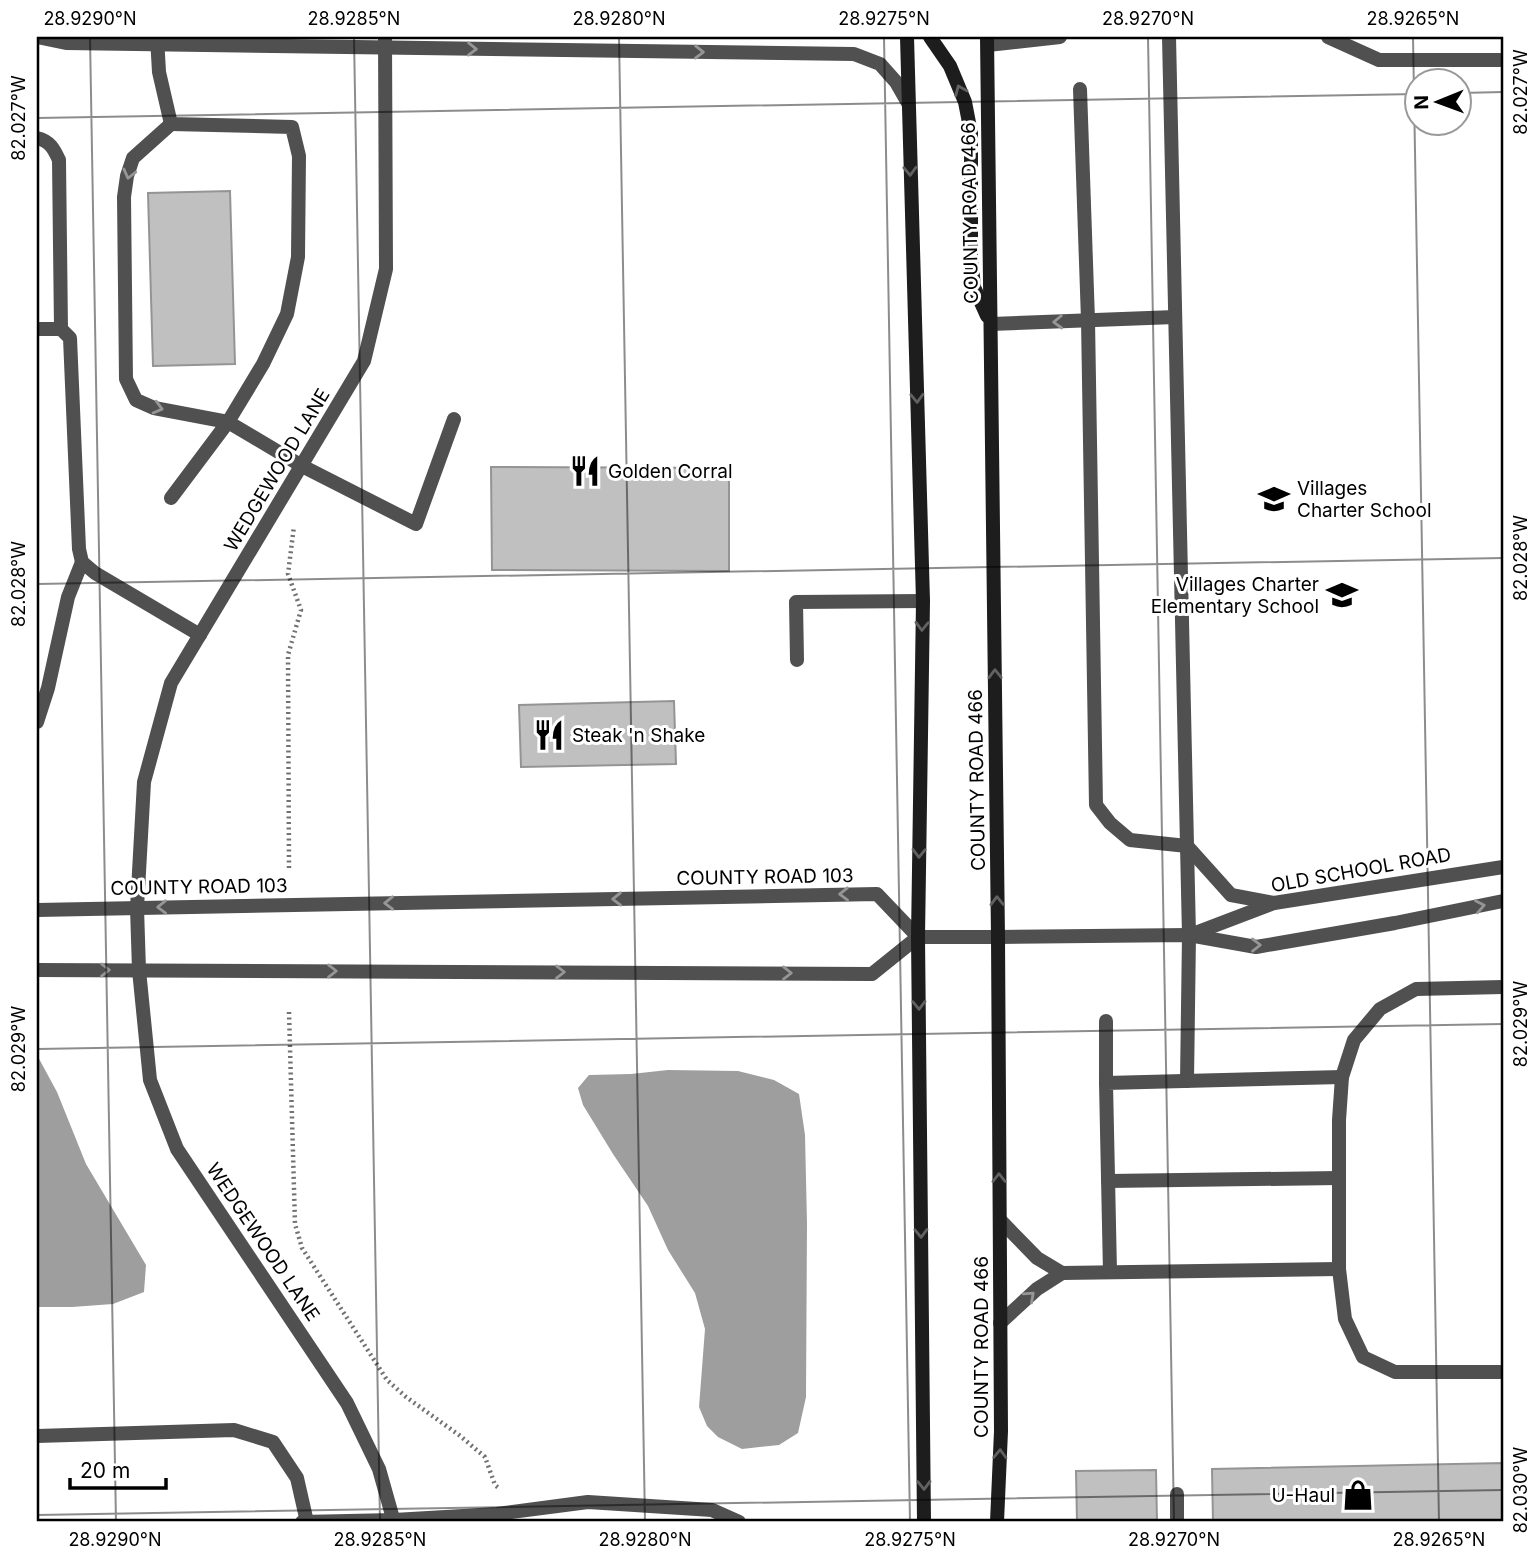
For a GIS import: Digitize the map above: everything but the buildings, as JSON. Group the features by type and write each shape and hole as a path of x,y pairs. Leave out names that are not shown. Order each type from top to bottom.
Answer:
{"main road":[{"path":"907,37 923,601 918,937 924,1522"},
{"path":"930,37 950,66 965,102 971,133 971,257 974,286 991,324"},
{"name":"COUNTY ROAD 466","path":"984,40 991,324 998,937 1001,1431 997,1522"}],"street":[{"path":"37,37 66,43 385,42 854,54 880,64 896,82 908,103"},
{"path":"984,40 1060,37"},
{"path":"1169,37 1189,935 1187,1081"},
{"path":"1328,37 1379,60 1503,60"},
{"path":"157,41 159,72 171,124"},
{"name":"WEDGEWOOD LANE","path":"385,42 386,269 364,362 171,683 144,782 136,908 150,1080 177,1149 347,1403 379,1469 394,1521"},
{"path":"1080,89 1088,320 1096,805 1110,823 1129,840 1187,846 1231,895 1274,903"},
{"path":"171,498 228,422 287,314 298,257 299,156 292,127 171,124 133,158 124,197 126,379 136,400 154,408 228,422 302,466 416,524 454,419"},
{"path":"37,138 53,147 60,160 61,329"},
{"path":"991,324 1175,317"},
{"path":"37,329 61,329 71,338 79,549 82,562 68,597 48,688 37,722"},
{"path":"82,562 95,573 200,635"},
{"path":"797,660 796,602 923,601"},
{"name":"OLD SCHOOL ROAD","path":"1189,935 1274,903 1503,867"},
{"name":"COUNTY ROAD 103","path":"37,910 877,894 918,937"},
{"name":"OLD SCHOOL ROAD","path":"918,937 1189,935 1256,947 1503,901"},
{"path":"37,970 873,974 918,937"},
{"path":"1503,987 1416,989 1380,1009 1354,1040 1342,1077 1339,1120 1339,1269 1345,1319 1363,1357 1395,1372 1503,1372"},
{"path":"1106,1021 1110,1272"},
{"path":"1106,1083 1342,1077"},
{"path":"1108,1181 1339,1178"},
{"path":"1000,1220 1037,1258 1062,1273"},
{"path":"1000,1323 1037,1289 1062,1273 1339,1269"},
{"path":"37,1436 234,1430 273,1442 297,1478 305,1522 394,1521 497,1514 522,1517 588,1502 713,1516 739,1522"},
{"path":"1177,1494 1177,1522"}],"path":[{"path":"289,868 288,655 301,610 288,574 295,520"},
{"path":"289,1012 295,1224 302,1248 387,1380 405,1397 485,1457 495,1485 522,1517"}],"shaded area":[{"path":"37,1055 57,1092 86,1164 146,1265 144,1292 113,1304 37,1307"},
{"path":"668,1070 738,1071 774,1080 799,1094 805,1135 806,1397 798,1433 779,1445 742,1449 718,1437 707,1426 699,1407 705,1329 695,1293 668,1250 648,1206 583,1105 578,1088 589,1075"}],"place":[{"name":"Golden Corral","path":"585,471"},
{"name":"Villages Charter School","path":"1274,499"},
{"name":"Villages Charter Elementary School","path":"1342,595"},
{"name":"Steak 'n Shake","path":"549,735"},
{"name":"U-Haul","path":"1358,1495"}]}
